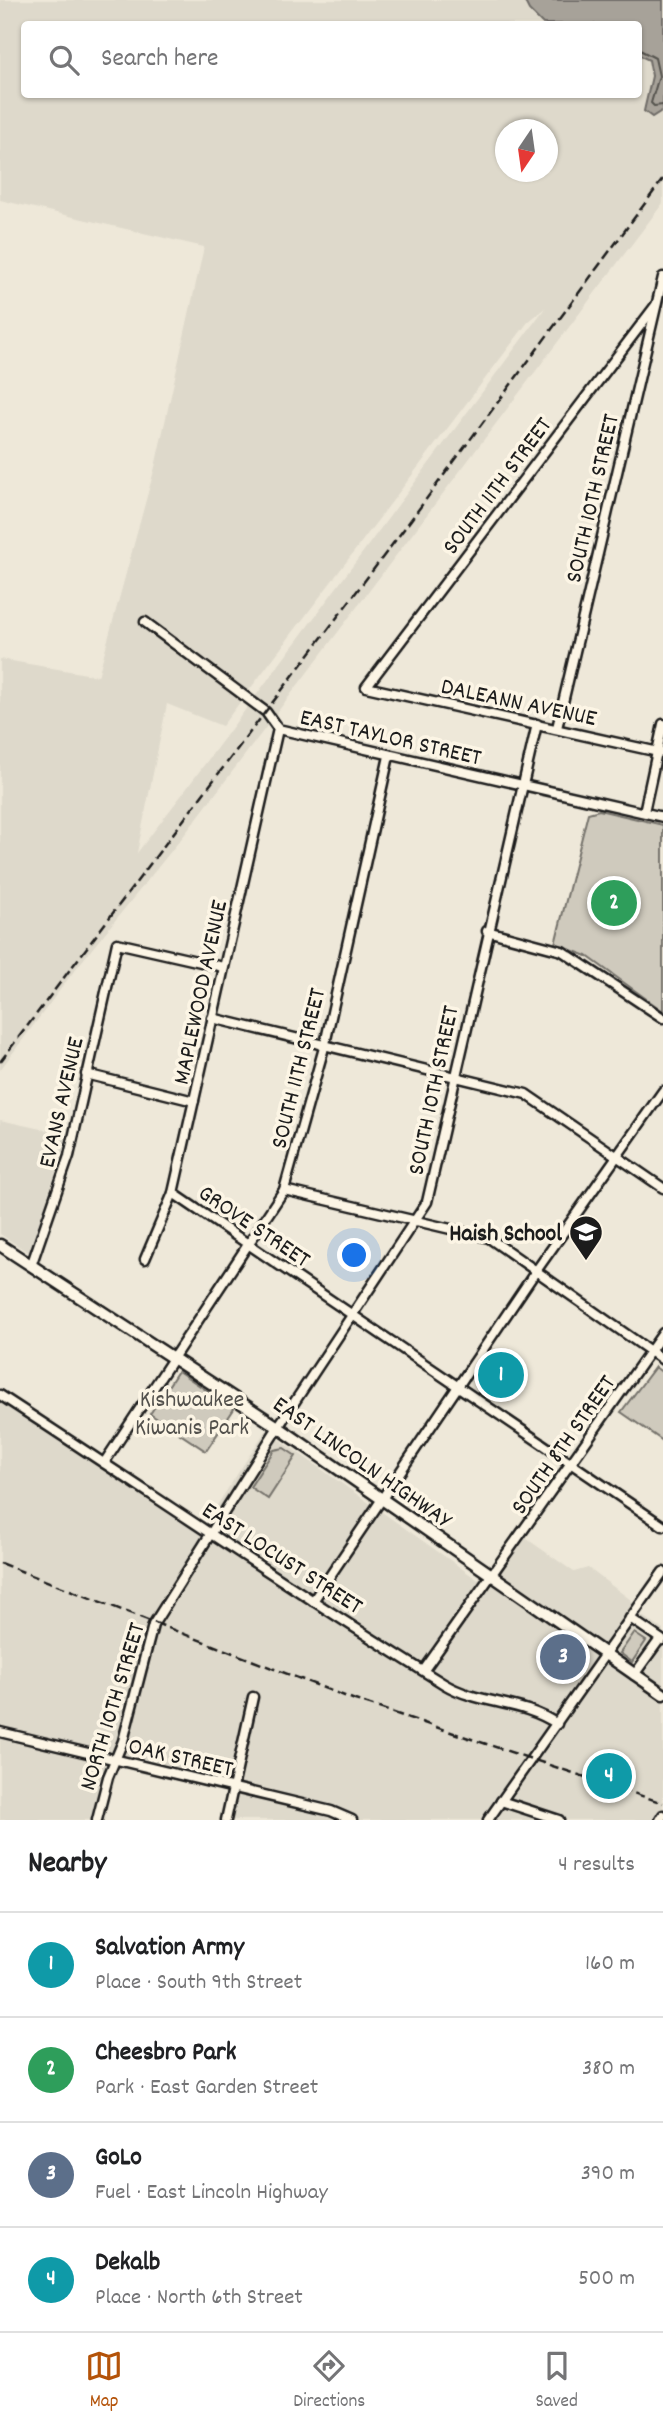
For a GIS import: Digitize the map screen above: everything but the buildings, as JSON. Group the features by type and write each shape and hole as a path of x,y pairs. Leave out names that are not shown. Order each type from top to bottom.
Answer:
{"main road":[{"name":"EAST LINCOLN HIGHWAY","path":"0,1245 278,1427 663,1694"}],"street":[{"name":"SOUTH 10TH STREET","path":"557,729 663,276"},
{"name":"SOUTH 11TH STREET","path":"366,687 656,306"},
{"name":"EAST TAYLOR STREET","path":"145,622 265,712 278,729 663,817"},
{"name":"DALEANN AVENUE","path":"366,687 660,752"},
{"name":"SOUTH 10TH STREET","path":"278,1427 427,1202 487,931 537,724"},
{"path":"644,812 660,752 663,724"},
{"name":"MAPLEWOOD AVENUE","path":"145,1259 173,1193 278,729"},
{"name":"SOUTH 11TH STREET","path":"104,1463 284,1190 325,1044 388,756"},
{"path":"487,931 562,951 663,1018"},
{"name":"EVANS AVENUE","path":"31,1266 69,1156 117,943 223,967"},
{"path":"212,1018 532,1096 663,1188"},
{"path":"86,1074 194,1101"},
{"path":"313,1601 379,1499 460,1388 536,1271 663,1091"},
{"path":"284,1190 489,1238 663,1360"},
{"name":"GROVE STREET","path":"173,1193 663,1526"},
{"name":"SOUTH 8TH STREET","path":"424,1670 663,1333"},
{"name":"EAST LOCUST STREET","path":"0,1395 313,1601 460,1693 527,1707 558,1724"},
{"name":"NORTH 10TH STREET","path":"97,1820 123,1741 153,1625 278,1427"},
{"path":"488,1820 663,1572"},
{"path":"630,1618 661,1640 634,1675"},
{"path":"226,1820 253,1697"},
{"name":"OAK STREET","path":"0,1732 347,1819"},
{"path":"501,1801 559,1820"},
{"path":"660,1820 663,1815"}],"shaded area":[{"path":"0,0 663,0 663,203 185,834 74,971 0,1070 0,659 98,676 155,467 204,247 0,200","holes":["545,308 137,853 167,704 222,726 528,322"]},
{"path":"0,1120 68,1135 29,1253 0,1234"},
{"path":"0,1392 205,1524 266,1430 478,1580 517,1532 574,1572 588,1568 631,1600 641,1615 663,1630 663,1820 229,1820 235,1794 119,1768 102,1820 0,1820"}],"green space":[{"path":"599,810 663,825 663,1011 587,956 555,944 588,813"},
{"path":"655,1367 663,1373 663,1441 621,1412"},
{"name":"Kishwaukee Kiwanis Park","path":"178,1371 234,1409 206,1451 150,1414"},
{"path":"284,1448 296,1456 268,1499 250,1487 274,1450"},
{"path":"634,1633 646,1641 632,1662 620,1653"}],"water":[{"path":"524,0 663,0 663,110 652,117 644,111 652,76 649,60 642,56 642,21 540,21"}],"railway":[{"path":"0,1062 404,529 663,179"},
{"path":"0,1563 355,1700 663,1803"}],"place":[{"name":"Cheesbro Park","path":"614,903"},
{"name":"Haish School","path":"586,1262"},
{"name":"Salvation Army","path":"501,1375"},
{"name":"GoLo","path":"563,1657"},
{"name":"Dekalb","path":"609,1776"}]}
